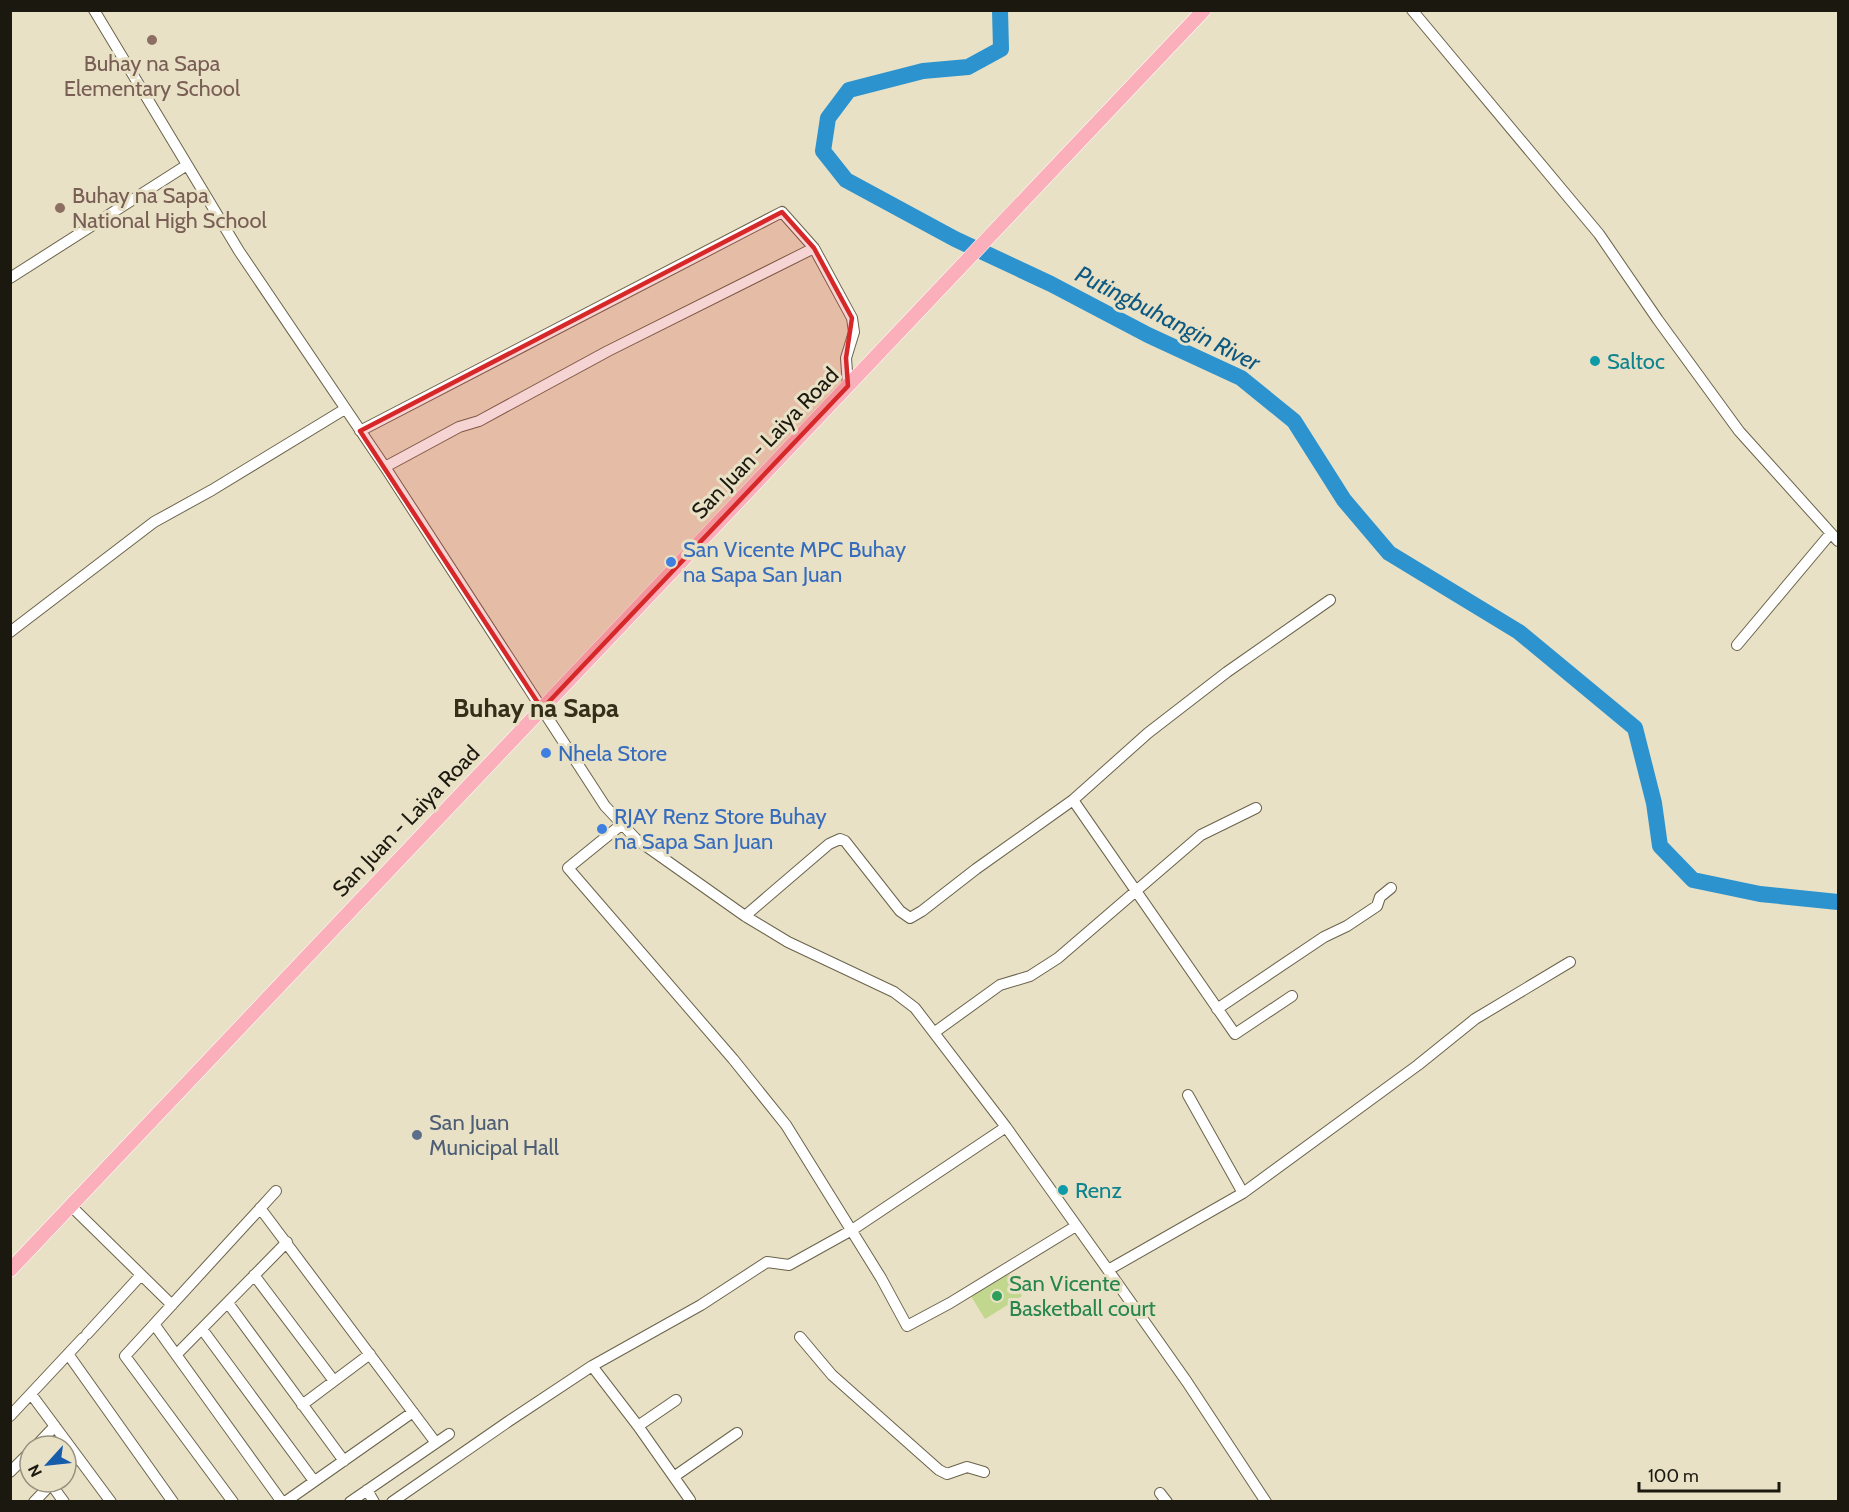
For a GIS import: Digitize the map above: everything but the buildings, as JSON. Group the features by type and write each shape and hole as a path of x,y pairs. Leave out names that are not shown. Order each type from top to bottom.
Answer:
{"main road":[{"name":"San Juan - Laiya Road","path":"10,1270 1204,10"}],"street":[{"path":"94,10 239,251 385,467 605,806 621,825 654,853 744,916 788,942 894,992 915,1008 1006,1127 1108,1270 1187,1382 1266,1502"},
{"path":"1412,10 1599,234 1739,431 1835,537 1737,645"},
{"path":"10,278 187,165"},
{"path":"360,431 782,212 814,248 852,318 854,332 846,358 848,386"},
{"path":"385,467 459,427 479,421 608,351 814,248"},
{"path":"10,632 154,522 212,490 345,409"},
{"path":"744,916 830,844 840,839 845,841 900,911 910,918 1073,800 1148,733 1227,672 1330,600"},
{"path":"1073,800 1235,1034 1292,996"},
{"path":"935,1032 1000,985 1030,976 1058,958 1201,835 1256,808"},
{"path":"621,825 568,868 733,1059 786,1125 852,1230 908,1326 1076,1226"},
{"path":"1216,1009 1324,937 1347,926 1377,906 1380,897 1391,888"},
{"path":"1108,1270 1243,1193 1418,1065 1475,1019 1570,962"},
{"path":"1188,1095 1243,1193"},
{"path":"392,1502 592,1366 701,1305 767,1262 789,1266 852,1230 1006,1127"},
{"path":"233,1502 125,1356 276,1191"},
{"path":"71,1206 172,1305"},
{"path":"260,1208 436,1443"},
{"path":"176,1355 287,1242"},
{"path":"10,1416 141,1275"},
{"path":"254,1275 334,1382"},
{"path":"228,1303 344,1461"},
{"path":"154,1324 283,1502 412,1412"},
{"path":"202,1329 314,1481"},
{"path":"800,1337 832,1375 939,1470 947,1474 967,1467 984,1472"},
{"path":"68,1354 173,1502"},
{"path":"303,1405 370,1354"},
{"path":"592,1366 639,1426 690,1500"},
{"path":"31,1394 61,1434"},
{"path":"639,1426 676,1400"},
{"path":"47,1434 55,1426"},
{"path":"675,1476 737,1432"},
{"path":"350,1502 450,1434"},
{"path":"78,1458 111,1502"},
{"path":"367,1490 374,1502"}],"highlighted area":[{"path":"782,212 814,248 852,318 846,358 848,386 542,709 360,431"}],"green space":[{"name":"San Vicente Basketball court","path":"1009,1274 1022,1296 985,1319 971,1296"}],"waterway":[{"name":"Putingbuhangin River","path":"1000,10 1001,49 968,67 923,71 849,90 828,118 823,151 846,180 955,239 1051,284 1148,335 1241,378 1294,421 1344,500 1389,553 1519,632 1635,728 1654,803 1660,846 1693,880 1760,894 1838,902"}],"place":[{"name":"Buhay na Sapa Elementary School","path":"152,40"},
{"name":"Buhay na Sapa National High School","path":"60,208"},
{"name":"Saltoc","path":"1595,361"},
{"name":"San Vicente MPC Buhay na Sapa San Juan","path":"671,562"},
{"name":"Nhela Store","path":"546,753"},
{"name":"RJAY Renz Store Buhay na Sapa San Juan","path":"602,829"},
{"name":"San Juan Municipal Hall","path":"417,1135"},
{"name":"Renz","path":"1063,1190"},
{"name":"San Vicente Basketball court","path":"997,1296"}],"district":[{"name":"Buhay na Sapa","path":"536,708"}]}
